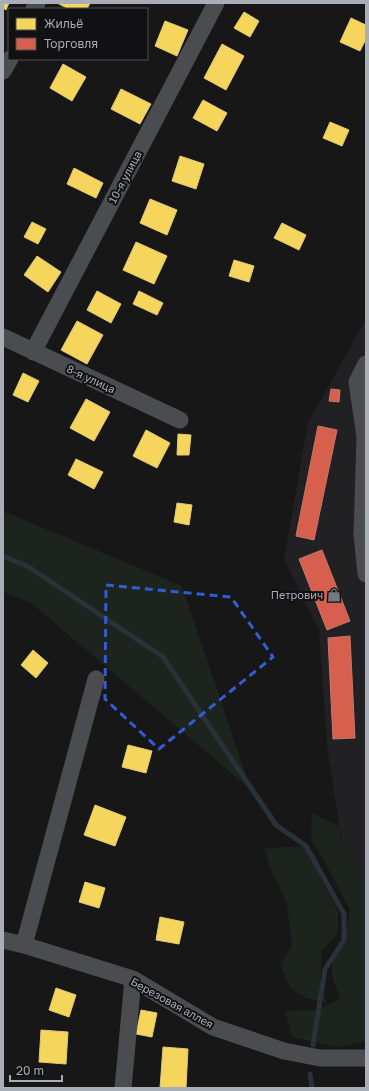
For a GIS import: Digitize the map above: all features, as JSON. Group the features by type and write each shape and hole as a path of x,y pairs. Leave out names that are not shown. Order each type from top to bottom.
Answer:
{"street":[{"name":"10-я улица","path":"33,352 216,3"},
{"name":"8-я улица","path":"3,337 180,420"},
{"path":"366,364 357,382 366,436 362,535 366,574"},
{"path":"24,945 96,679"},
{"name":"Березовая аллея","path":"3,940 24,945 132,979 213,1027 284,1050 320,1058 366,1058"},
{"path":"124,1088 132,979"}],"highlighted area":[{"path":"106,585 231,597 273,657 159,749 105,699"}],"shaded area":[{"name":"Петрович","path":"366,319 366,879 360,868 343,849 327,745 319,630 284,559 308,423"},
{"path":"3,511 182,586 251,790 31,603 3,592"},
{"path":"312,813 339,826 343,849 360,868 366,879 366,1041 337,1047 292,1037 285,1011 317,1010 340,999 332,975 332,954 344,940 350,910 311,838"},
{"path":"306,846 338,911 338,933 322,951 320,984 327,1003 306,998 291,989 280,965 292,946 287,905 278,883 270,869 264,848"}],"building: Жильё":[{"path":"3,3 9,3 6,10 3,8"},
{"path":"57,3 90,3 88,8 67,8"},
{"path":"244,12 259,21 250,37 234,28"},
{"path":"351,18 366,25 366,39 360,51 340,42"},
{"path":"165,21 188,30 177,56 155,46"},
{"path":"222,44 244,56 226,90 204,78"},
{"path":"63,64 86,77 72,101 50,88"},
{"path":"121,89 151,104 140,124 111,109"},
{"path":"203,100 227,113 217,131 193,118"},
{"path":"330,122 349,130 342,146 323,138"},
{"path":"180,156 204,164 196,189 172,181"},
{"path":"74,168 103,183 96,198 67,184"},
{"path":"150,199 177,210 167,235 140,223"},
{"path":"32,222 46,229 38,244 24,237"},
{"path":"282,223 306,235 299,250 274,238"},
{"path":"136,242 167,256 154,284 123,270"},
{"path":"37,256 61,272 48,292 24,275"},
{"path":"234,260 254,266 249,282 229,276"},
{"path":"97,291 121,304 111,323 87,310"},
{"path":"139,291 163,303 157,315 133,304"},
{"path":"77,321 103,335 87,364 61,350"},
{"path":"23,373 39,381 28,402 13,395"},
{"path":"86,399 110,412 94,441 70,428"},
{"path":"146,430 170,443 157,468 133,456"},
{"path":"178,434 191,435 189,455 177,455"},
{"path":"76,459 103,472 94,489 68,475"},
{"path":"177,503 192,505 189,525 174,522"},
{"path":"33,650 48,663 36,678 21,665"},
{"path":"128,745 152,751 146,773 122,767"},
{"path":"95,805 126,817 115,846 84,835"},
{"path":"85,882 105,888 99,908 79,902"},
{"path":"160,917 184,922 179,944 156,940"},
{"path":"56,988 76,995 69,1017 49,1010"},
{"path":"141,1010 157,1013 152,1037 136,1034"},
{"path":"41,1030 68,1032 66,1064 39,1062"},
{"path":"163,1047 188,1049 186,1088 160,1088"}],"building: Торговля":[{"path":"331,389 340,390 339,402 329,401"},
{"path":"318,426 337,430 314,540 296,536"},
{"path":"322,550 350,621 327,630 299,559"},
{"path":"350,636 355,738 333,739 328,638"}],"waterway":[{"path":"3,556 29,567 163,657 276,825 306,846 344,914 344,940 325,969 313,1045"},
{"path":"310,1074 312,1088"}],"place":[{"name":"Петрович","path":"334,595"}]}
